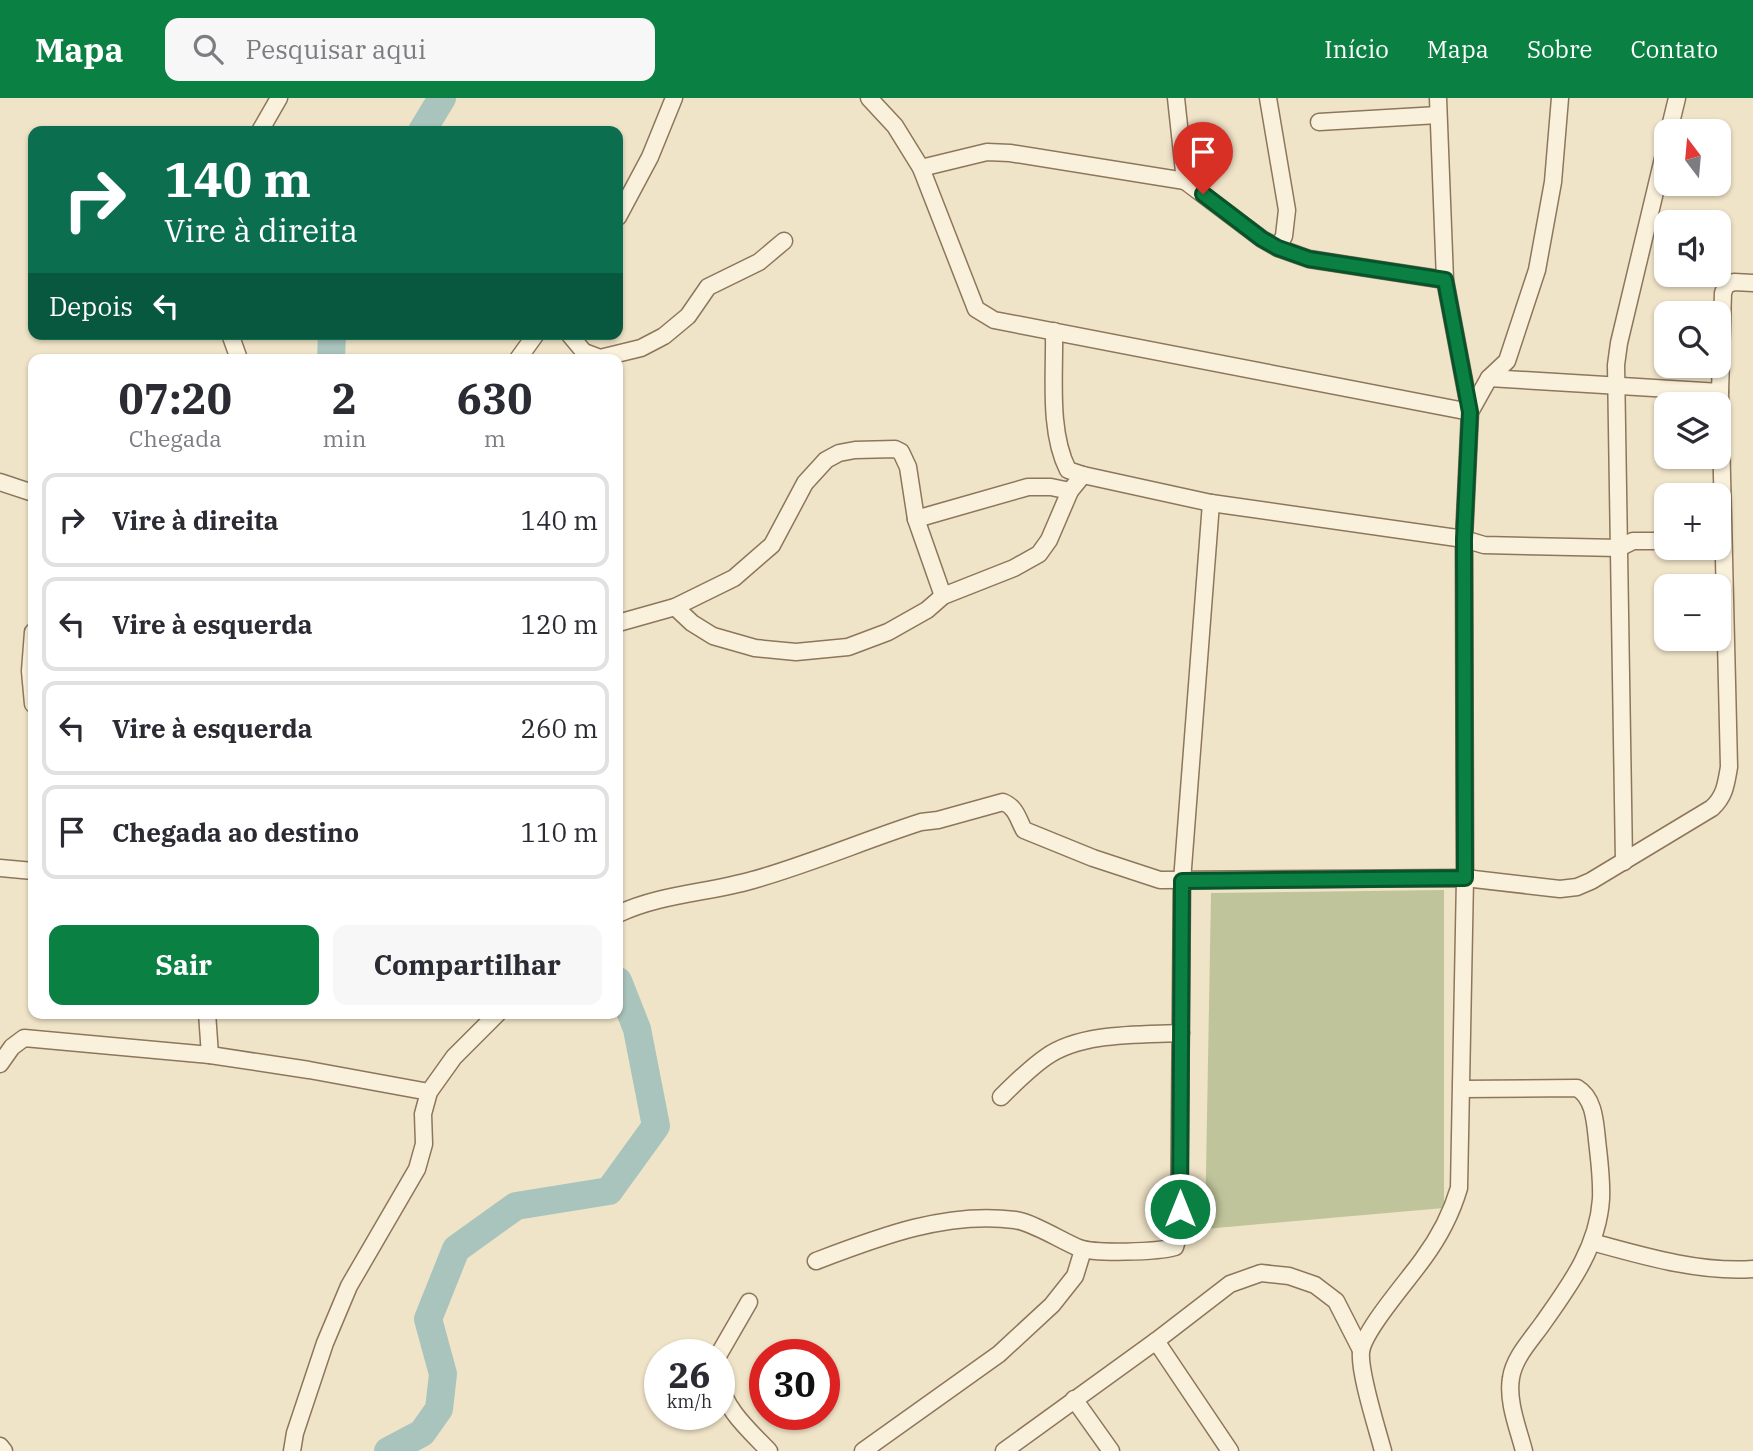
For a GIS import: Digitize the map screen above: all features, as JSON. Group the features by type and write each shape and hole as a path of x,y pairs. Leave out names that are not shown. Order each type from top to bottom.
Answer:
{"street":[{"path":"263,126 279,98"},
{"path":"623,208 650,157 674,98"},
{"path":"869,98 895,126 921,168 976,309 994,320 1470,412"},
{"path":"1176,98 1185,181"},
{"path":"1268,98 1287,210 1284,236 1278,248"},
{"path":"1361,1350 1370,1330 1451,1217 1460,1188 1465,878 1464,539 1470,412 1445,280 1438,98"},
{"path":"1470,412 1489,378 1507,361 1537,270 1553,182 1560,98"},
{"path":"1673,119 1677,98"},
{"path":"1319,122 1438,115"},
{"path":"921,168 987,152 1010,153 1185,181 1278,248 1309,259 1445,280"},
{"path":"1625,862 1616,386 1619,343 1654,196"},
{"path":"616,354 641,348 664,336 688,316 708,286 759,262 784,241"},
{"path":"1489,378 1720,392 1723,293 1726,285 1734,282 1753,283"},
{"path":"1054,331 1056,435 1060,454 1068,470 1211,503 1464,539 1484,545 1619,548 1633,541 1654,541"},
{"path":"574,340 584,352 589,354"},
{"path":"623,622 675,607 734,578 772,545 805,483 826,460 839,453 895,449 901,452 908,467 916,519 943,596"},
{"path":"675,607 692,623 713,636 755,648 796,652 848,647 878,636 927,610 943,596 1014,568 1039,554 1049,540 1070,491 1083,475"},
{"path":"0,482 28,491"},
{"path":"916,519 1028,487 1051,487 1070,491"},
{"path":"816,1262 883,1235 961,1219 1017,1220 1083,1250 1161,1251 1175,1247 1179,1234 1182,881 1211,503"},
{"path":"623,912 658,899 701,893 754,880 921,822 1003,802 1010,805 1024,830 1151,877 1182,881 1465,878 1559,889 1577,887 1625,862 1721,800 1729,767 1722,560"},
{"path":"0,868 28,871"},
{"path":"207,1019 210,1055"},
{"path":"292,1451 295,1433 325,1343 349,1286 417,1169 424,1144 423,1114 429,1092 454,1057 492,1019"},
{"path":"1001,1097 1047,1056 1066,1046 1086,1040 1181,1033"},
{"path":"0,1064 12,1046 24,1038 210,1055 429,1092"},
{"path":"1462,1089 1577,1088 1585,1092 1589,1099 1595,1128 1601,1198 1592,1242 1584,1261 1519,1357 1511,1377 1511,1398 1524,1451"},
{"path":"1592,1242 1647,1257 1705,1267 1753,1269"},
{"path":"863,1451 999,1354 1052,1305 1075,1276 1083,1250"},
{"path":"1004,1451 1230,1284 1261,1273 1289,1276 1315,1285 1336,1301 1361,1350 1362,1367 1383,1451"},
{"path":"728,1339 749,1302"},
{"path":"1156,1341 1230,1451"},
{"path":"1074,1398 1111,1451"},
{"path":"735,1414 769,1451"},
{"path":"0,1446 4,1451"}],"green space":[{"path":"1444,890 1444,1208 1205,1229 1211,893"}],"waterway":[{"path":"425,126 442,98"},
{"path":"331,354 332,340"},
{"path":"388,1451 422,1433 439,1409 443,1374 428,1319 456,1249 516,1206 609,1191 656,1126 637,1029 623,994"}],"route":[{"path":"1180,1209 1182,881 1465,878 1464,539 1470,412 1445,280 1309,259 1278,248 1203,194"}]}
